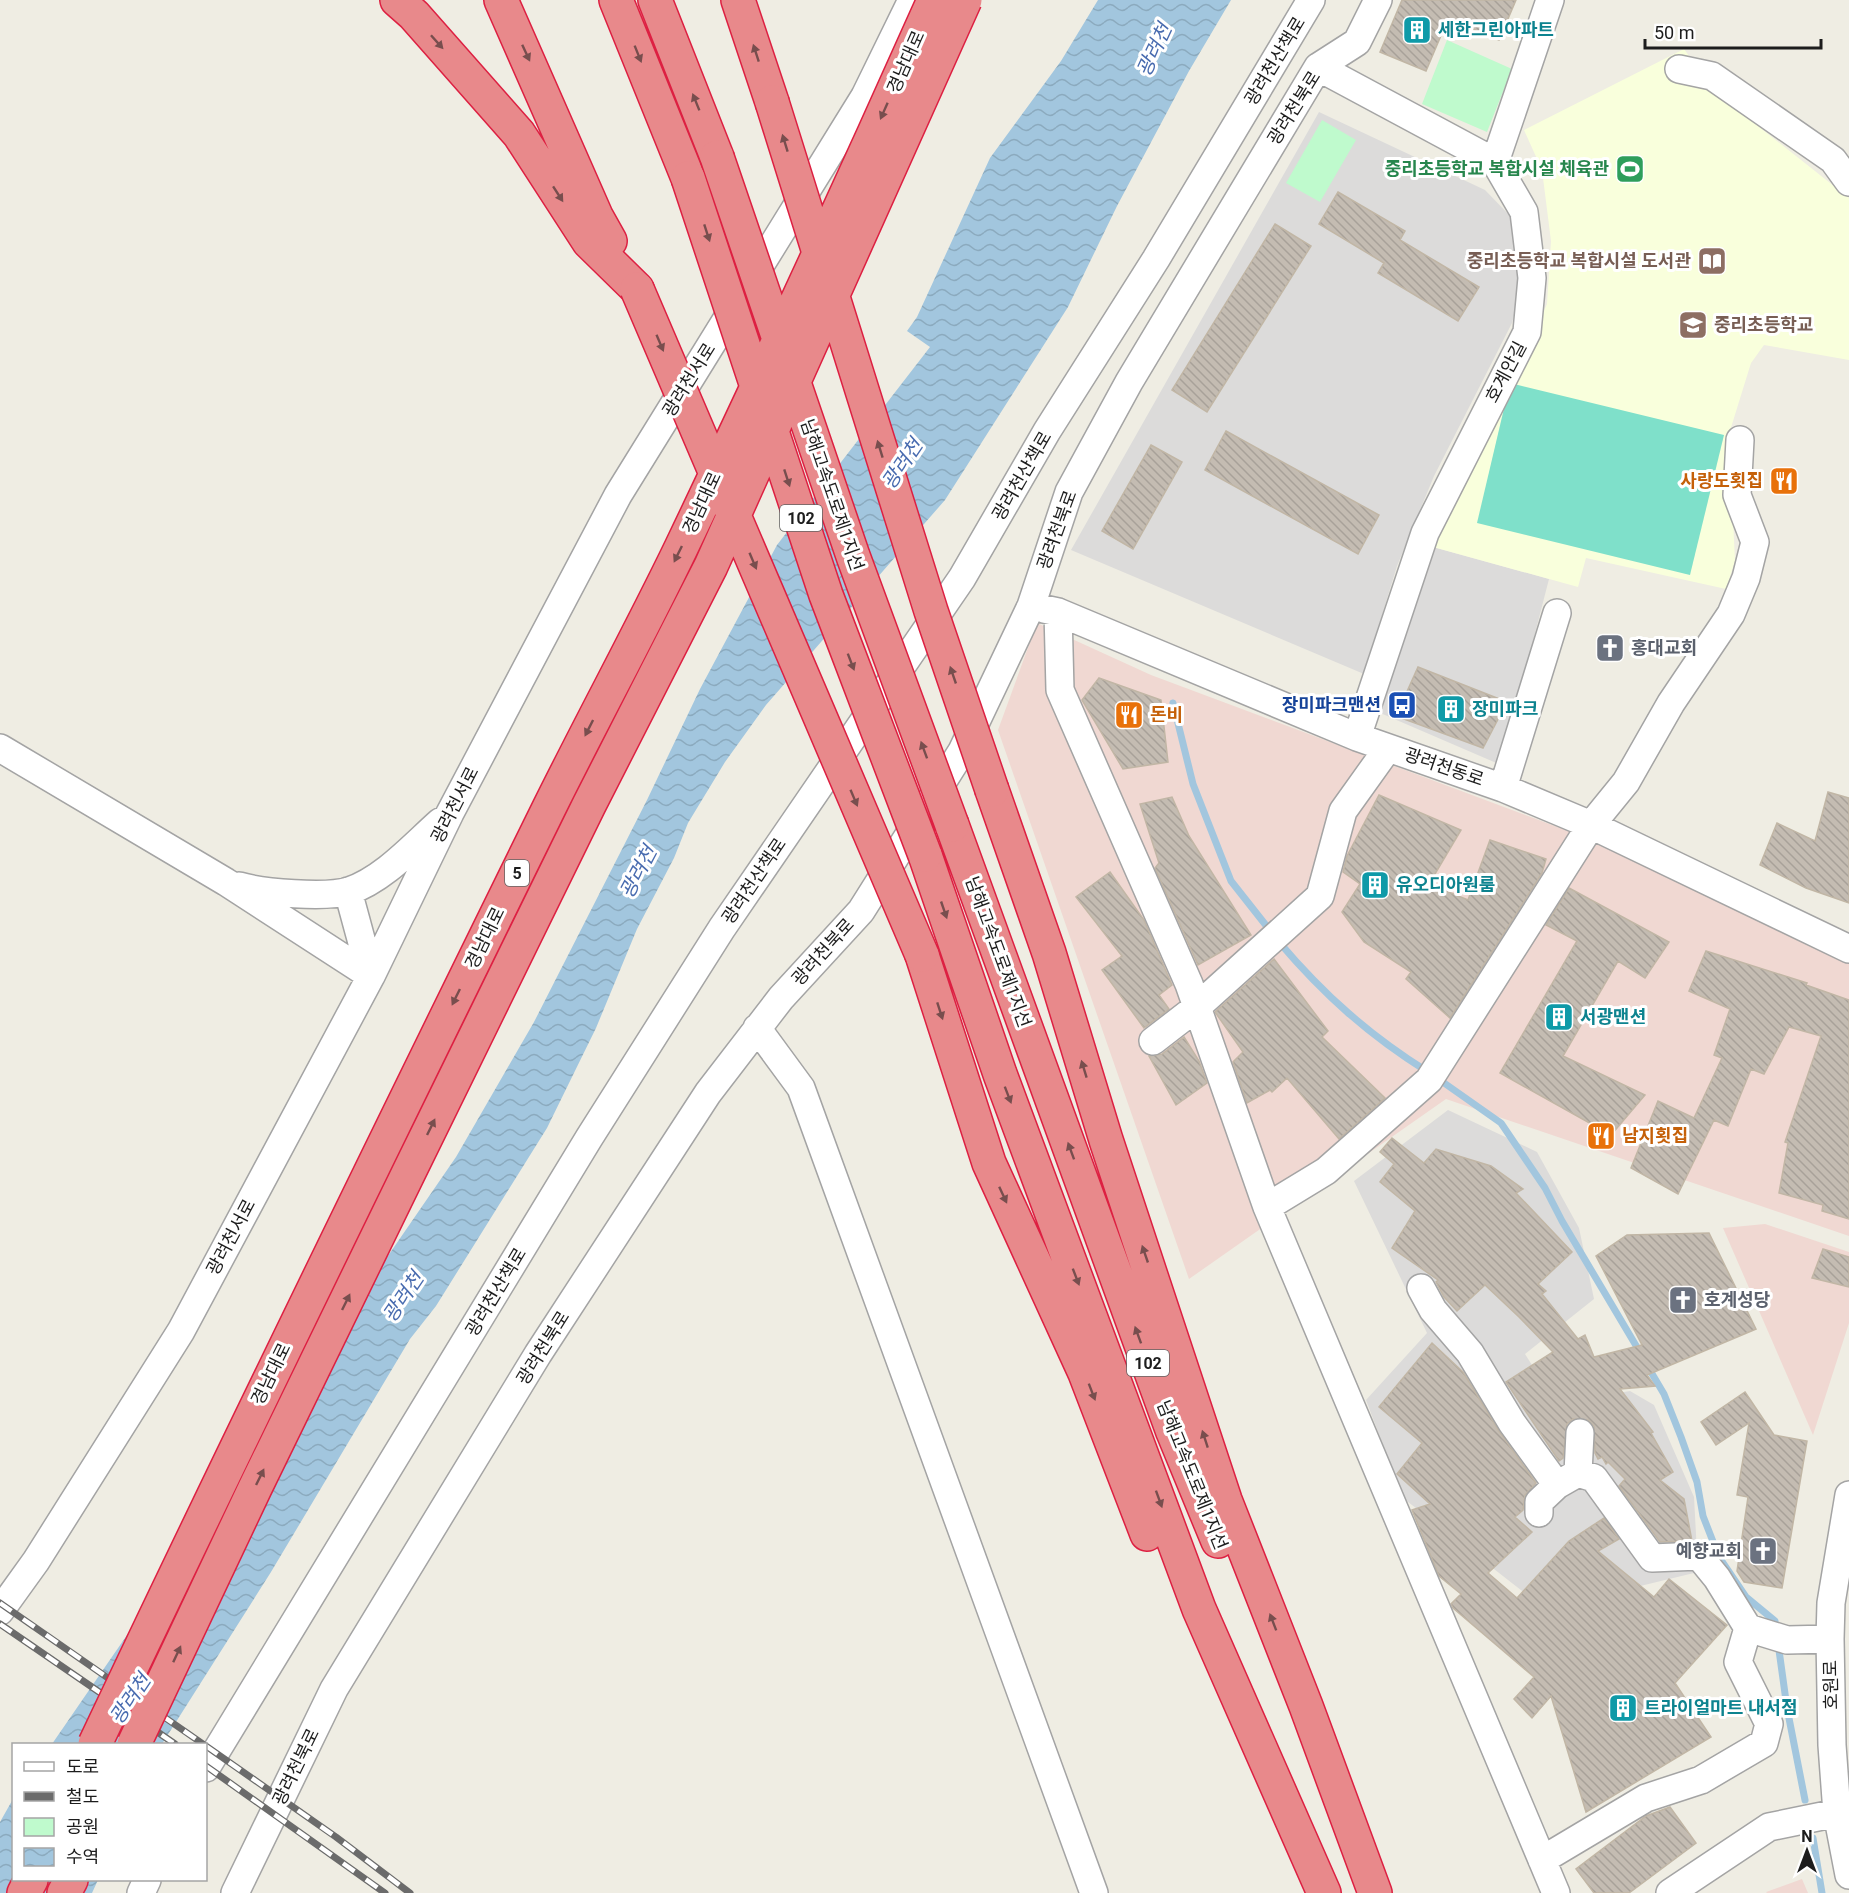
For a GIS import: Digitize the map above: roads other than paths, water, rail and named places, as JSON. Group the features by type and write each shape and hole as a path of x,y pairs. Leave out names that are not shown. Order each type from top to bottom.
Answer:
{"highway":[{"path":"397,0 414,15 519,134 588,242 637,289"},
{"path":"501,0 596,216 637,289 922,955 989,1163 1085,1373 1176,1609 1301,1893"},
{"name":"남해고속도로제1지선","path":"616,0 688,178 826,595 925,855 1000,1074 1199,1609 1324,1893"},
{"name":"남해고속도로제1지선","path":"655,0 717,156 853,556 1173,1432 1281,1697 1369,1893"},
{"name":"경남대로","path":"95,1743 351,1211 558,789 679,552 859,167 934,0"},
{"name":"경남대로","path":"134,1743 255,1488 584,815 711,566 966,0"},
{"path":"739,2 931,611 1049,953 1106,1140 1225,1500 1306,1706 1375,1893"}],"street":[{"name":"광려천서로","path":"0,1611 42,1551 181,1331 371,976 450,813 618,495 865,96 912,0"},
{"name":"광려천산책로","path":"207,1766 589,1138 715,938 962,578 1047,430 1156,258 1311,0"},
{"name":"광려천북로","path":"235,1893 340,1679 538,1354 708,1093 757,1028 861,911 962,751 1031,606 1069,492 1129,381 1318,67 1357,42 1378,0"},
{"path":"1318,67 1495,162 1550,0"},
{"path":"1679,69 1712,76 1833,160 1849,182"},
{"name":"호계안길","path":"1357,737 1425,533 1527,332 1532,278 1524,212 1495,162"},
{"path":"1267,1207 1326,1171 1429,1080 1591,825 1626,782 1671,703 1731,614 1746,578 1755,542 1737,495 1740,440"},
{"name":"광려천동로","path":"1031,606 1058,612 1357,737 1503,788 1591,825 1849,949"},
{"path":"1058,612 1060,690 1197,1007 1267,1207 1556,1893"},
{"path":"1503,788 1557,613"},
{"path":"0,748 226,882 371,976"},
{"path":"1153,1041 1197,1007 1320,896 1343,811 1388,748"},
{"path":"226,882 250,890 298,894 348,891 382,873 450,813"},
{"path":"348,891 371,976"},
{"path":"757,1028 801,1088 1094,1893"},
{"path":"1421,1288 1433,1310 1470,1353 1512,1423 1568,1479"},
{"path":"1568,1479 1580,1433"},
{"path":"1539,1513 1539,1502 1568,1479 1594,1478 1652,1558 1699,1556 1717,1578 1748,1628 1787,1640 1830,1639"},
{"name":"호원로","path":"1849,1495 1831,1603 1830,1639 1832,1745 1837,1813 1849,1875"},
{"path":"1542,1860 1646,1798 1701,1780 1764,1743 1769,1724 1738,1662 1748,1628"},
{"path":"1670,1893 1769,1827 1837,1813"}],"water":[{"name":"광려천","path":"1098,0 1231,0 1189,71 1117,206 1068,307 945,500 766,705 725,762 688,823 674,858 637,929 596,1028 547,1128 436,1306 410,1339 271,1572 163,1743 53,1743 456,1157 534,1022 647,800 700,689 777,545 930,347 907,331 917,317 990,158 1061,61"},
{"path":"12,1801 12,1881 98,1881 92,1893 0,1893 0,1822"}],"waterway":[{"path":"1173,703 1193,784 1231,881 1272,933"},
{"path":"1279,942 1348,1013 1386,1044 1428,1072"},
{"path":"1437,1078 1501,1123 1545,1188 1562,1221 1641,1354"},
{"path":"1648,1367 1664,1394 1681,1437 1697,1482 1703,1516 1719,1557 1746,1597 1775,1621 1776,1629"},
{"path":"1778,1643 1787,1708 1805,1800"},
{"path":"1813,1838 1822,1893"}],"railway":[{"path":"0,1603 202,1743"},
{"path":"0,1624 174,1743"},
{"path":"207,1747 336,1837 410,1893"},
{"path":"207,1767 385,1893"}],"place":[{"name":"세한그린아파트","path":"1417,30"},
{"name":"중리초등학교 복합시설 체육관","path":"1630,169"},
{"name":"중리초등학교 복합시설 도서관","path":"1712,261"},
{"name":"중리초등학교","path":"1693,325"},
{"name":"사랑도횟집","path":"1784,481"},
{"name":"홍대교회","path":"1610,648"},
{"name":"장미파크맨션","path":"1402,705"},
{"name":"장미파크","path":"1451,709"},
{"name":"돈비","path":"1129,715"},
{"name":"유오디아원룸","path":"1375,885"},
{"name":"서광맨션","path":"1559,1017"},
{"name":"남지횟집","path":"1601,1136"},
{"name":"호계성당","path":"1683,1300"},
{"name":"예향교회","path":"1763,1551"},
{"name":"트라이얼마트 내서점","path":"1623,1708"}]}
